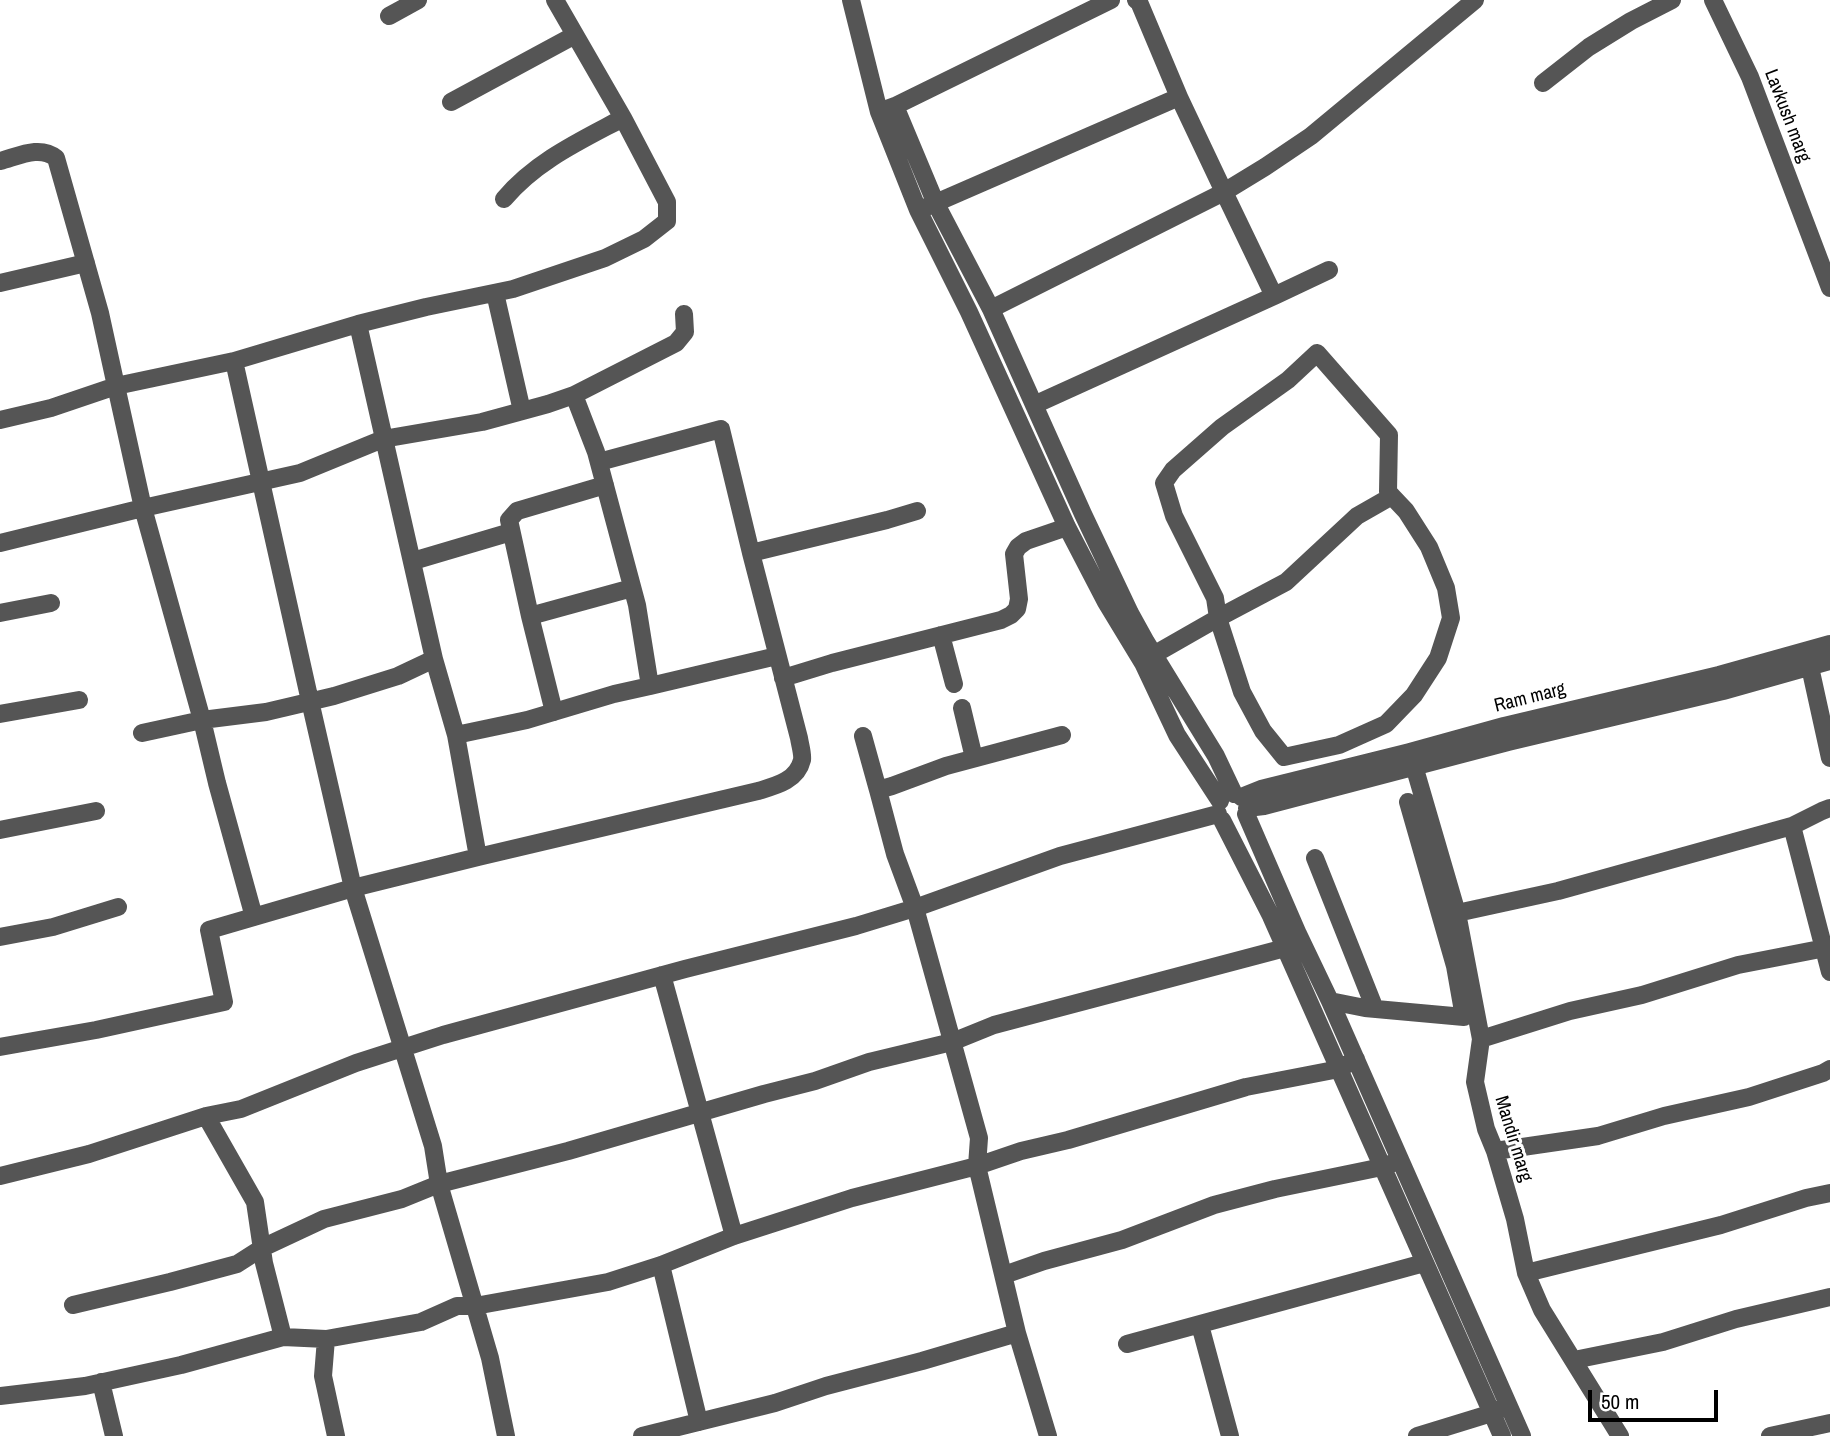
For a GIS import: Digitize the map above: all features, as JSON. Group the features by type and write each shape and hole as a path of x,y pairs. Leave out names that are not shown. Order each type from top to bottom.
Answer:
{"street":[{"path":"389,16 418,0"},
{"path":"0,420 51,408 116,386 234,361 358,324 513,289 605,258 644,239 667,221 667,202 623,118 555,0"},
{"path":"851,0 918,210 1106,602 1143,663 1177,735 1232,807 1330,1001 1400,1160 1500,1409 1502,1436"},
{"path":"887,109 1111,0"},
{"path":"1136,0 1274,296"},
{"path":"990,309 1224,192 1277,160 1311,136 1475,0"},
{"path":"1543,83 1589,47 1631,20 1672,0"},
{"name":"Lavkush marg","path":"1713,0 1750,77 1830,288"},
{"path":"451,102 575,36"},
{"path":"918,210 1179,97"},
{"path":"887,109 990,309 1130,613 1216,756 1247,866 1424,1262 1500,1409 1522,1436"},
{"path":"504,199 518,183 561,150 623,118"},
{"path":"0,160 38,151 49,152 56,159 100,313 144,508 254,917"},
{"path":"0,283 86,263"},
{"path":"1034,405 1329,271"},
{"path":"495,293 522,411"},
{"path":"0,543 300,473 383,439 482,422 574,395 676,343 685,332 684,314"},
{"path":"358,324 434,659 456,736 478,858"},
{"path":"1317,353 1389,435 1388,492 1406,511 1429,547 1446,588 1451,618 1438,658 1414,695 1386,724 1339,745 1284,757 1263,731 1242,692 1218,618 1215,598 1174,516 1164,484 1173,470 1222,427 1288,380 1317,353"},
{"path":"234,361 354,888 433,1146 439,1184 490,1358 506,1436"},
{"path":"574,395 599,462 637,605 650,686"},
{"path":"0,1047 96,1030 223,1002 209,929 354,888 758,791 782,783 795,773 802,760 799,738 721,429 599,462"},
{"path":"554,712 509,520 517,511 605,485"},
{"path":"1154,654 1286,582 1357,516 1392,496"},
{"path":"751,553 917,511"},
{"path":"783,678 1001,620 1011,615 1017,609 1019,598 1014,554 1018,547 1026,541 1068,527"},
{"path":"412,561 511,532"},
{"path":"530,616 632,588"},
{"path":"0,613 51,603"},
{"path":"941,635 954,684"},
{"name":"Ram marg","path":"0,1176 89,1154 206,1116 241,1109 356,1063 402,1048 915,908 1060,856 1232,807 1261,789 1413,759 1504,726 1719,675 1830,644"},
{"path":"456,736 527,720 614,694 777,656"},
{"path":"142,733 202,720 266,712 310,701 398,676 434,659"},
{"path":"1413,759 1508,742 1723,691 1830,661"},
{"path":"1810,667 1830,758"},
{"path":"0,714 79,700"},
{"path":"962,708 974,758"},
{"path":"878,790 946,766 1062,734"},
{"path":"863,736 895,854 915,908 979,1138 978,1166 1017,1333 1048,1436"},
{"name":"Mandir marg","path":"1413,759 1457,913 1481,1039 1475,1082 1486,1129 1515,1219 1526,1273 1542,1310 1620,1436"},
{"path":"1330,1001 1375,1009 1464,1017 1455,966 1408,802"},
{"path":"1457,913 1558,891 1792,826 1830,808"},
{"path":"0,830 96,811"},
{"path":"1792,826 1827,948 1830,972"},
{"path":"1315,858 1375,1009"},
{"path":"0,937 53,927 118,907"},
{"path":"73,1305 237,1264 262,1248 324,1219 402,1199 439,1184 568,1151 815,1081 869,1062 952,1042 993,1025 1285,948 1298,934"},
{"path":"1481,1039 1570,1011 1642,995 1738,965 1827,948"},
{"path":"662,975 734,1236"},
{"path":"0,1396 85,1386 181,1365 283,1337 326,1339 421,1322 457,1306 475,1306 608,1282 661,1265 734,1236 852,1198 978,1166 1021,1151 1068,1140 1246,1087 1339,1069 1356,1059"},
{"path":"1495,1151 1598,1136 1664,1116 1749,1097 1830,1069"},
{"path":"206,1116 255,1202 264,1263 283,1337"},
{"path":"1004,1275 1122,1240 1214,1205 1275,1189 1382,1167 1400,1160"},
{"path":"1526,1273 1721,1225 1830,1193"},
{"path":"1127,1344 1424,1262"},
{"path":"661,1265 699,1422"},
{"path":"1574,1360 1662,1342 1736,1319 1830,1297"},
{"path":"1200,1325 1230,1436"},
{"path":"642,1436 775,1403 826,1386 1017,1333"},
{"path":"326,1339 323,1376 336,1436"},
{"path":"101,1382 114,1436"},
{"path":"1416,1436 1500,1409"},
{"path":"1770,1436 1830,1423"}]}
